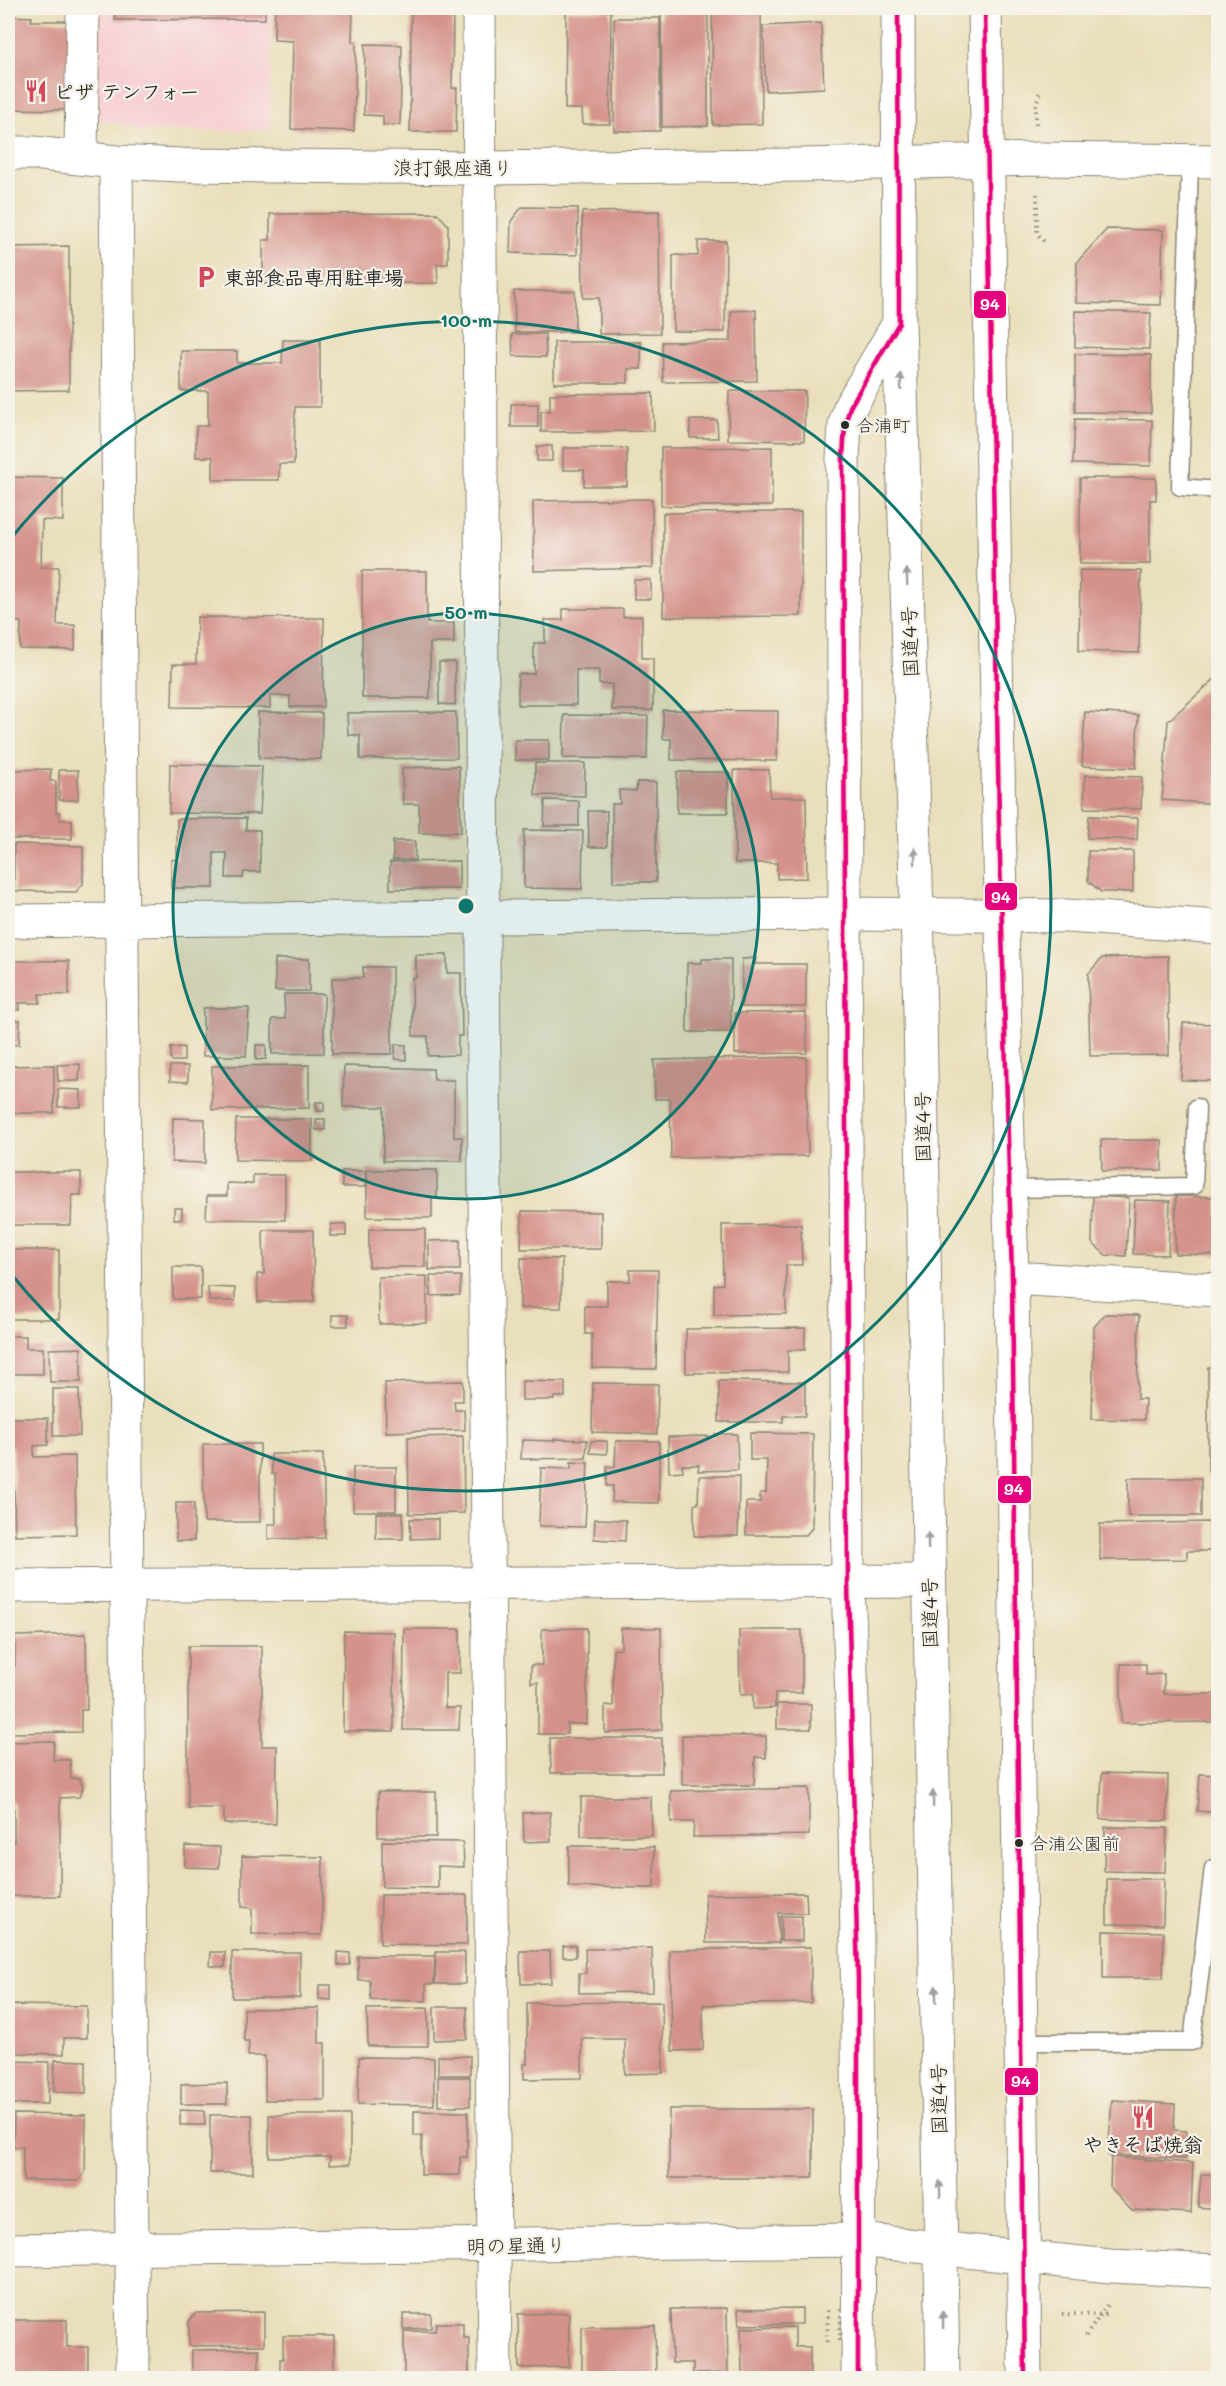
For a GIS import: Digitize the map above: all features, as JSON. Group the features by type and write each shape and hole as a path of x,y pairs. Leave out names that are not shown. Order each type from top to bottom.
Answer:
{"main road":[{"path":"81,157 83,8"},
{"path":"479,8 483,916 495,2379"},
{"name":"国道4号","path":"898,8 899,323 917,914 943,2379"},
{"path":"986,8 1001,915 1012,1278 1025,2379"},
{"name":"浪打銀座通り","path":"8,153 180,165 479,168 988,160 1204,161"},
{"path":"116,162 133,2379"},
{"path":"858,2379 859,2240 854,1727 848,1583 843,482 845,425 859,390 899,323"},
{"path":"8,921 917,914 1068,916 1218,927"},
{"path":"1012,1278 1218,1290"},
{"path":"8,1586 928,1581"},
{"name":"明の星通り","path":"8,2250 859,2240 1110,2266 1218,2271"}],"lane":[{"path":"1204,161 1180,487 1218,490"},
{"path":"1009,1189 1194,1186 1197,1107"},
{"path":"1022,2042 1192,2042 1213,1868"}],"path":[{"path":"1086,2337 1108,2304"},
{"path":"827,2342 828,2307"},
{"path":"840,2341 841,2307"}],"shaded area":[{"path":"93,8 271,8 270,130 140,131 111,121 92,121"}],"building":[{"path":"115,8 265,8 265,19 115,20"},
{"path":"275,8 353,8 352,42 356,42 354,131 291,129 293,41 274,40"},
{"path":"761,8 762,124 713,125 712,9"},
{"path":"661,9 708,9 708,126 662,127"},
{"path":"566,10 611,11 610,124 583,124 582,109 565,109"},
{"path":"411,12 453,12 452,88 457,88 456,132 410,132"},
{"path":"8,16 32,17 31,21 71,21 66,110 8,109"},
{"path":"614,18 660,18 660,131 614,131"},
{"path":"821,23 824,88 766,91 763,26"},
{"path":"365,44 402,45 400,125 383,125 383,116 364,115"},
{"path":"522,207 578,208 577,255 510,253 511,221"},
{"path":"659,211 660,333 599,334 599,298 583,298 582,212"},
{"path":"437,213 448,225 448,264 437,264 438,283 263,284 263,240 270,240 270,214"},
{"path":"1107,229 1163,230 1161,305 1076,303 1077,262"},
{"path":"698,241 726,241 725,332 673,331 673,255 698,256"},
{"path":"69,246 69,390 8,391 8,247"},
{"path":"514,291 575,291 575,332 515,332"},
{"path":"756,310 757,381 663,382 662,342 731,341 731,311"},
{"path":"1075,311 1151,313 1149,349 1075,347"},
{"path":"512,334 545,334 546,357 513,356"},
{"path":"283,340 320,340 320,407 295,407 294,464 279,464 279,480 213,480 213,457 196,457 196,426 208,426 208,391 181,391 181,351 237,351 237,363 282,363"},
{"path":"554,342 641,342 641,369 628,369 628,383 554,383"},
{"path":"1075,354 1151,355 1151,413 1075,412"},
{"path":"729,391 805,391 804,441 728,440"},
{"path":"653,393 654,431 541,432 541,411 550,411 550,394"},
{"path":"511,404 538,404 538,427 511,427"},
{"path":"1075,419 1152,420 1151,466 1073,464"},
{"path":"690,420 717,420 718,438 690,438"},
{"path":"537,446 552,446 552,461 537,461"},
{"path":"772,447 772,506 661,506 661,448"},
{"path":"563,448 627,448 627,486 584,486 584,470 563,470"},
{"path":"8,477 63,478 63,521 42,520 41,567 59,567 57,625 75,625 75,650 20,649 21,622 8,621"},
{"path":"1080,478 1156,478 1156,500 1150,500 1150,564 1080,564"},
{"path":"652,499 653,568 534,571 533,501"},
{"path":"801,512 801,616 663,617 663,513"},
{"path":"1080,570 1141,571 1139,653 1079,651"},
{"path":"362,571 427,571 427,623 454,623 454,643 430,643 430,698 362,698"},
{"path":"634,580 651,580 651,599 634,599"},
{"path":"563,609 623,609 623,617 642,616 642,658 653,658 653,710 612,710 612,684 599,684 599,670 576,670 576,705 518,705 518,674 534,674 534,643 545,643 545,620 563,620"},
{"path":"197,617 324,618 323,707 290,707 290,696 270,696 270,708 172,707 173,664 196,664"},
{"path":"439,662 455,662 455,705 439,704"},
{"path":"1218,676 1218,804 1162,800 1168,721"},
{"path":"663,710 778,711 777,761 671,760 671,739 663,739"},
{"path":"258,712 322,713 321,759 259,758"},
{"path":"456,712 457,758 360,759 360,735 348,735 347,713"},
{"path":"1085,712 1138,715 1136,768 1082,766"},
{"path":"564,715 648,716 647,759 563,758"},
{"path":"515,740 549,740 549,760 515,760"},
{"path":"535,763 585,763 585,796 535,795"},
{"path":"170,764 262,766 260,814 169,813"},
{"path":"459,766 461,832 419,833 419,804 403,804 402,768"},
{"path":"51,769 50,781 56,781 56,812 59,812 60,820 72,820 72,839 8,839 8,770"},
{"path":"59,770 78,770 78,800 59,800"},
{"path":"734,770 769,770 770,797 806,797 807,878 777,879 777,863 735,863"},
{"path":"677,772 728,772 728,813 677,813"},
{"path":"1085,775 1142,777 1141,809 1084,808"},
{"path":"637,782 656,782 656,882 613,882 612,804 620,804 619,790 636,791"},
{"path":"545,800 579,801 579,826 544,826"},
{"path":"588,811 607,811 607,847 589,847"},
{"path":"1089,816 1138,818 1137,840 1087,838"},
{"path":"246,818 246,830 260,830 260,872 244,872 243,878 226,878 227,853 214,853 214,888 171,888 171,860 177,859 177,819"},
{"path":"524,830 583,831 582,889 524,888"},
{"path":"8,841 12,841 12,871 8,871"},
{"path":"393,841 415,841 415,860 393,860"},
{"path":"14,844 83,846 83,884 76,892 14,891"},
{"path":"1088,851 1133,851 1133,892 1101,892 1088,881"},
{"path":"459,861 459,889 390,889 390,862"},
{"path":"416,955 447,955 447,973 461,973 462,1036 458,1036 458,1055 428,1056 428,1036 413,1036 412,977 416,978"},
{"path":"1168,956 1169,1055 1090,1056 1088,974 1102,958"},
{"path":"756,958 755,964 806,964 806,1007 742,1007 742,959"},
{"path":"275,959 309,959 309,991 275,991"},
{"path":"702,959 731,959 731,1032 687,1032 687,963 702,963"},
{"path":"8,961 69,961 69,995 39,994 40,1003 19,1003 20,1010 8,1010"},
{"path":"363,967 392,967 392,1054 332,1054 332,978 363,978"},
{"path":"284,994 324,994 324,1053 272,1054 272,1019 285,1019"},
{"path":"203,1008 249,1008 246,1056 203,1056"},
{"path":"806,1012 807,1053 735,1054 735,1013"},
{"path":"8,1020 20,1020 19,1045 8,1044"},
{"path":"1183,1023 1218,1024 1218,1081 1181,1080"},
{"path":"395,1044 406,1045 406,1060 395,1059"},
{"path":"256,1045 266,1045 266,1059 256,1060"},
{"path":"184,1047 184,1061 171,1061 171,1048"},
{"path":"806,1057 808,1156 671,1158 670,1099 655,1099 654,1060"},
{"path":"80,1064 79,1081 58,1081 57,1065"},
{"path":"54,1065 54,1113 8,1113 8,1066"},
{"path":"309,1065 309,1108 212,1110 212,1066"},
{"path":"170,1066 188,1066 188,1082 170,1081"},
{"path":"344,1066 433,1069 434,1080 454,1080 454,1137 462,1137 462,1161 383,1161 384,1107 343,1107"},
{"path":"58,1089 81,1090 81,1107 58,1107"},
{"path":"316,1102 324,1102 324,1111 317,1111"},
{"path":"173,1118 205,1119 205,1163 172,1162"},
{"path":"236,1119 312,1119 312,1161 235,1160"},
{"path":"316,1119 325,1119 325,1130 316,1130"},
{"path":"1101,1140 1162,1140 1162,1170 1102,1171"},
{"path":"367,1170 437,1170 437,1198 432,1198 432,1218 367,1217"},
{"path":"342,1171 365,1171 366,1187 342,1187"},
{"path":"8,1172 81,1172 81,1195 72,1195 71,1225 8,1225"},
{"path":"253,1175 285,1175 285,1220 206,1219 207,1196 227,1196 227,1183 253,1184"},
{"path":"1093,1196 1129,1198 1126,1256 1106,1255 1092,1243"},
{"path":"1176,1196 1218,1197 1218,1255 1175,1254"},
{"path":"1135,1200 1170,1201 1168,1255 1133,1254"},
{"path":"174,1208 182,1208 182,1219 174,1219"},
{"path":"522,1211 601,1212 601,1249 521,1249"},
{"path":"331,1224 346,1225 346,1236 330,1236"},
{"path":"801,1224 802,1265 786,1265 786,1314 714,1315 714,1285 723,1284 722,1225"},
{"path":"369,1229 425,1229 425,1267 369,1267"},
{"path":"263,1230 313,1230 314,1302 258,1302 257,1274 264,1274"},
{"path":"460,1240 460,1270 429,1270 429,1241"},
{"path":"8,1250 59,1250 59,1319 8,1319"},
{"path":"521,1258 562,1259 561,1308 520,1308"},
{"path":"173,1267 201,1267 201,1299 173,1299"},
{"path":"630,1270 658,1270 656,1369 592,1368 592,1334 585,1334 585,1306 607,1306 607,1281 630,1281"},
{"path":"427,1276 427,1323 379,1324 378,1277"},
{"path":"430,1276 461,1276 460,1295 431,1296"},
{"path":"208,1287 235,1288 235,1301 209,1301"},
{"path":"1105,1314 1139,1315 1137,1399 1145,1399 1144,1420 1092,1419 1094,1327"},
{"path":"332,1315 348,1315 348,1326 332,1326"},
{"path":"1213,1316 1218,1316 1218,1355 1212,1355"},
{"path":"805,1328 805,1350 788,1350 788,1372 686,1373 686,1329"},
{"path":"8,1336 26,1336 26,1348 43,1348 43,1374 8,1374"},
{"path":"81,1348 81,1382 50,1382 49,1349"},
{"path":"1208,1367 1218,1367 1218,1471 1208,1471"},
{"path":"463,1381 463,1401 454,1401 455,1410 464,1410 465,1430 386,1432 385,1383"},
{"path":"522,1381 565,1382 565,1397 554,1397 554,1400 522,1400"},
{"path":"719,1381 805,1382 805,1416 783,1416 783,1422 719,1422"},
{"path":"593,1383 658,1384 657,1434 592,1432"},
{"path":"53,1389 79,1389 80,1436 53,1436"},
{"path":"8,1418 48,1418 48,1445 34,1446 34,1457 75,1456 76,1534 15,1535 13,1447 8,1447"},
{"path":"750,1433 813,1434 812,1528 806,1535 746,1535 746,1502 760,1502 760,1493 766,1493 767,1460 750,1460"},
{"path":"715,1434 737,1434 738,1470 698,1471 699,1465 682,1465 683,1471 669,1472 668,1437 715,1436"},
{"path":"463,1436 464,1513 409,1514 408,1437"},
{"path":"554,1439 587,1440 586,1458 521,1459 522,1440 554,1441"},
{"path":"591,1441 607,1441 607,1454 590,1453"},
{"path":"616,1441 659,1441 659,1503 612,1502 613,1486 607,1486 607,1466 615,1467"},
{"path":"203,1444 260,1444 260,1522 204,1522"},
{"path":"271,1454 323,1454 325,1538 268,1539 268,1524 276,1524 275,1474 272,1474"},
{"path":"571,1462 588,1463 585,1527 539,1526 541,1468 571,1469"},
{"path":"353,1467 396,1467 396,1511 353,1511"},
{"path":"699,1476 739,1476 738,1536 694,1536 694,1504 698,1504"},
{"path":"1128,1478 1201,1478 1201,1516 1128,1516"},
{"path":"176,1503 194,1503 194,1541 176,1541"},
{"path":"376,1513 403,1513 403,1539 376,1539"},
{"path":"410,1519 438,1519 438,1538 411,1539"},
{"path":"595,1519 626,1520 625,1541 594,1539"},
{"path":"1209,1522 1210,1551 1187,1551 1187,1559 1100,1560 1100,1524"},
{"path":"587,1628 587,1724 567,1724 567,1734 538,1734 538,1682 531,1683 531,1665 542,1665 542,1629"},
{"path":"621,1628 661,1628 662,1730 605,1733 605,1705 613,1706 613,1650 621,1649"},
{"path":"404,1629 460,1629 460,1673 445,1673 445,1708 460,1708 459,1730 403,1730"},
{"path":"739,1630 802,1630 802,1693 775,1693 775,1708 753,1709 753,1694 740,1695"},
{"path":"344,1631 394,1632 394,1731 343,1731"},
{"path":"86,1634 87,1710 81,1710 81,1732 8,1733 8,1661 12,1661 12,1666 15,1666 15,1636"},
{"path":"188,1646 262,1646 262,1746 277,1746 276,1824 224,1824 224,1808 188,1808"},
{"path":"1121,1664 1146,1664 1146,1675 1164,1674 1164,1694 1218,1694 1218,1722 1121,1723"},
{"path":"777,1704 811,1704 811,1729 777,1729"},
{"path":"682,1735 766,1736 766,1758 755,1757 754,1785 682,1785"},
{"path":"550,1738 662,1738 662,1773 551,1773"},
{"path":"54,1741 53,1760 70,1760 71,1778 80,1779 83,1788 79,1797 60,1798 60,1896 8,1896 8,1842 14,1842 14,1801 8,1801 8,1742"},
{"path":"1102,1773 1168,1775 1167,1821 1100,1819"},
{"path":"1200,1774 1218,1775 1218,1813 1197,1811"},
{"path":"809,1788 809,1835 693,1837 694,1822 671,1822 671,1791"},
{"path":"378,1792 436,1792 436,1837 378,1837"},
{"path":"581,1797 651,1797 652,1836 581,1836"},
{"path":"550,1812 551,1841 524,1842 523,1813"},
{"path":"1105,1827 1167,1828 1165,1872 1104,1871"},
{"path":"382,1841 463,1842 464,1867 438,1866 438,1888 382,1887"},
{"path":"185,1846 220,1847 219,1868 185,1867"},
{"path":"569,1846 654,1847 654,1888 569,1887"},
{"path":"242,1856 323,1857 322,1935 252,1934 252,1908 242,1907"},
{"path":"1107,1879 1164,1879 1163,1925 1107,1924"},
{"path":"806,1893 807,1913 778,1913 779,1943 706,1943 705,1894"},
{"path":"381,1895 467,1895 467,1945 380,1944"},
{"path":"781,1916 802,1916 802,1941 781,1941"},
{"path":"1103,1931 1164,1932 1163,1978 1103,1978"},
{"path":"576,1945 576,1957 563,1957 563,1946"},
{"path":"811,1947 811,2003 703,2005 703,2050 672,2051 670,1950"},
{"path":"652,1948 653,1992 579,1993 579,1973 586,1973 585,1949"},
{"path":"520,1951 550,1951 551,1983 521,1984"},
{"path":"211,1952 225,1952 225,1967 210,1966"},
{"path":"232,1952 300,1952 300,1998 232,1998"},
{"path":"338,1952 350,1953 350,1965 338,1965"},
{"path":"436,1952 465,1952 465,1984 435,1984"},
{"path":"358,1956 435,1956 434,1984 426,1984 426,2001 371,2000 370,1980 358,1980"},
{"path":"319,1985 331,1985 331,2000 319,1999"},
{"path":"662,2002 663,2073 625,2074 625,2039 582,2039 582,2078 524,2079 524,2064 527,2064 527,2003"},
{"path":"8,2005 87,2006 87,2038 64,2038 64,2054 8,2053"},
{"path":"434,2007 467,2007 467,2039 434,2040"},
{"path":"319,2008 319,2043 325,2043 325,2100 265,2100 265,2056 248,2056 249,2041 244,2041 244,2009"},
{"path":"428,2008 428,2046 368,2046 367,2009"},
{"path":"438,2056 470,2056 470,2075 438,2075"},
{"path":"359,2057 434,2058 434,2105 358,2104"},
{"path":"55,2060 86,2061 86,2093 54,2092"},
{"path":"8,2061 49,2062 48,2104 8,2104"},
{"path":"438,2077 470,2077 470,2106 438,2106"},
{"path":"227,2083 227,2104 181,2104 181,2084"},
{"name":"やきそば焼翁","path":"1112,2100 1175,2104 1174,2130 1187,2131 1186,2159 1108,2155"},
{"path":"669,2109 813,2109 813,2178 669,2178"},
{"path":"180,2110 204,2111 205,2125 180,2125"},
{"path":"414,2111 468,2112 467,2157 460,2157 460,2175 421,2175 422,2136 414,2136"},
{"path":"14,2114 86,2115 85,2173 78,2181 23,2180 23,2147 13,2147"},
{"path":"210,2115 252,2115 253,2173 210,2173"},
{"path":"269,2115 350,2115 350,2164 329,2165 330,2157 269,2157"},
{"path":"1111,2157 1193,2163 1191,2213 1132,2210 1110,2187"},
{"path":"1201,2174 1218,2175 1218,2209 1198,2207"},
{"path":"727,2308 728,2373 693,2374 693,2363 672,2363 671,2309"},
{"path":"802,2308 802,2324 739,2325 738,2309"},
{"path":"264,2312 264,2345 189,2346 189,2321 196,2313"},
{"path":"569,2313 569,2367 519,2368 518,2314"},
{"path":"403,2314 431,2314 431,2328 403,2329"},
{"path":"8,2320 67,2320 67,2347 88,2347 88,2378 8,2378"},
{"path":"436,2323 463,2323 463,2338 469,2338 469,2378 404,2378 404,2331 435,2331"},
{"path":"655,2326 656,2378 582,2376 582,2327"},
{"path":"795,2327 795,2347 810,2347 810,2377 742,2377 741,2328"},
{"path":"283,2336 334,2336 334,2378 280,2378"},
{"path":"259,2349 259,2378 192,2378 192,2350"}],"transit line":[{"name":"94","path":"858,2378 858,1980 848,1583 843,458 845,425 850,407 899,323 898,8"},
{"name":"94","path":"985,8 999,823 1012,1278 1025,2378"}],"place":[{"name":"ピザ テンフォー","path":"36,91"},
{"name":"東部食品専用駐車場","path":"206,277"},
{"name":"合浦町","path":"845,425"},
{"name":"合浦公園前","path":"1019,1843"},
{"name":"やきそば焼翁","path":"1143,2117"}]}
